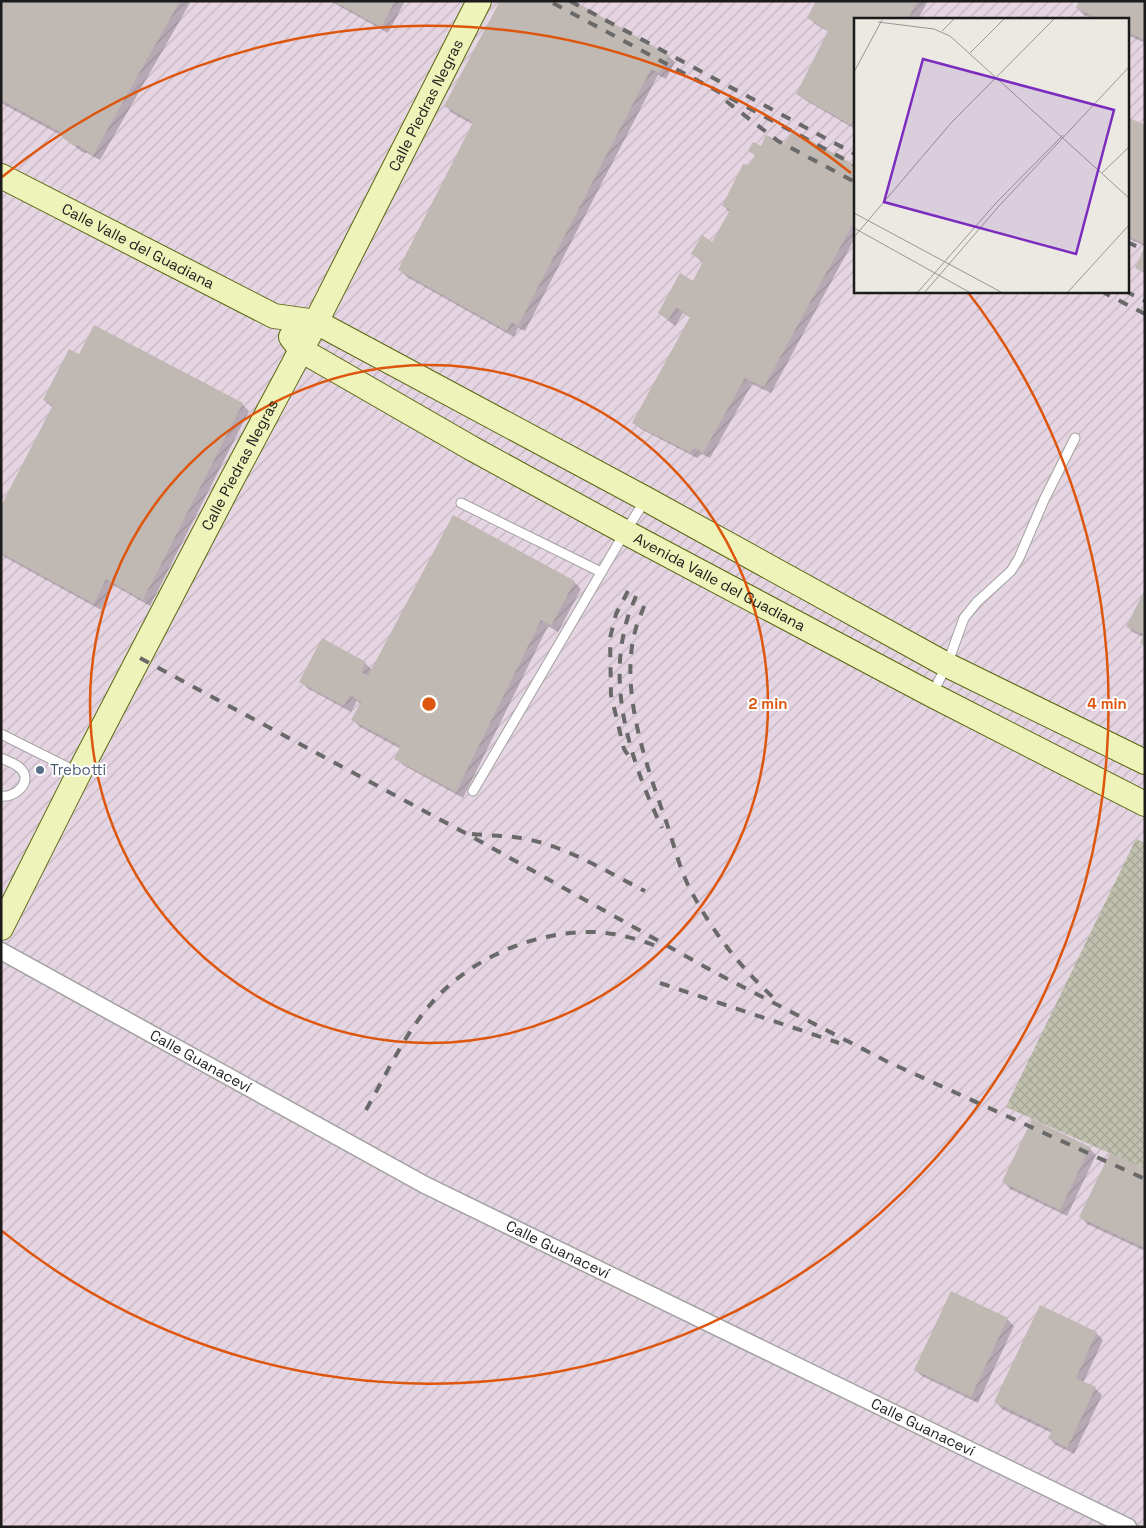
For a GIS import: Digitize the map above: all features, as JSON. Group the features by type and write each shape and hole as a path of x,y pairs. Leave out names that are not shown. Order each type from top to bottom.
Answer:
{"main road":[{"name":"Calle Piedras Negras","path":"1,928 79,773 316,322 479,1"},
{"name":"Calle Valle del Guadiana","path":"1,176 274,316"},
{"path":"274,316 316,322 646,499 946,665 1145,762"},
{"path":"274,316 301,350"},
{"name":"Avenida Valle del Guadiana","path":"301,350 473,449 625,532 932,695 1145,804"},
{"path":"473,449 492,417"}],"street":[{"name":"Calle Guanaceví","path":"1,951 425,1185 1128,1527"}],"lane":[{"path":"932,695 964,618 977,602 1011,571 1019,558 1044,500 1075,438"},
{"path":"473,791 601,572 646,499"},
{"path":"461,503 601,572"},
{"path":"1,734 79,773"},
{"path":"1,758 21,768 25,777 24,784 19,790 10,796 1,796"}],"shaded area":[{"path":"1,1 1145,1 1145,1527 1,1527"},
{"path":"1136,839 1145,843 1145,1169 1006,1107"}],"building":[{"path":"1,1 180,1 93,155 79,146 74,146 63,138 60,132 1,100"},
{"path":"333,1 395,1 381,27"},
{"path":"500,1 574,1 669,55 659,73 651,69 518,326 511,322 507,331 398,270 473,122 444,106"},
{"path":"816,1 917,1 908,18 854,18 854,119 851,125 796,94 828,31 807,18"},
{"path":"1079,1 1145,1 1145,40 1128,32 1128,18 1097,18 1076,8"},
{"path":"1128,117 1145,125 1145,244 1128,236"},
{"path":"793,131 854,164 854,222 764,387 745,378 703,453 695,448 689,452 632,423 690,317 676,307 668,320 658,313 680,273 693,281 703,261 691,254 702,235 712,242 730,210 722,206 743,164 749,165 755,155 748,151 753,142 761,146 766,135 784,143"},
{"path":"1145,246 1145,273 1135,268"},
{"path":"94,325 243,403 143,600 106,579 94,604 1,553 1,506 53,405 43,400 69,349 79,354"},
{"path":"453,515 575,581 551,626 541,620 456,792 394,759 401,746 351,720 361,702 350,695 344,706 299,682 322,638 366,662 361,672 368,676"},
{"path":"1145,589 1145,645 1140,643 1144,634 1126,627"},
{"path":"1032,1119 1090,1147 1060,1210 1002,1182"},
{"path":"1110,1153 1145,1169 1145,1248 1079,1217"},
{"path":"951,1291 1008,1318 971,1397 914,1370"},
{"path":"1040,1305 1097,1332 1076,1378 1096,1387 1067,1448 1048,1438 1052,1430 994,1402"}],"railway":[{"path":"570,1 854,153"},
{"path":"553,3 854,164"},
{"path":"726,101 778,141 854,181"},
{"path":"1128,242 1145,250"},
{"path":"1103,292 1145,314"},
{"path":"1127,292 1145,301"},
{"path":"628,591 616,614 610,638 611,695 624,749 628,755"},
{"path":"636,596 626,624 621,654 620,680 622,705 627,731 642,781 662,828"},
{"path":"644,606 636,628 631,652 630,676 633,702 637,728 651,778 680,866 686,882 699,905 728,949 776,1000"},
{"path":"140,658 467,834 716,973 886,1061 1145,1179"},
{"path":"472,834 512,837 542,843 572,854 645,891"},
{"path":"366,1110 403,1043 429,1006 444,990 481,962 523,943 568,933 615,934 656,946"},
{"path":"660,983 839,1043"}],"place":[{"name":"Trebotti","path":"40,770"}]}
